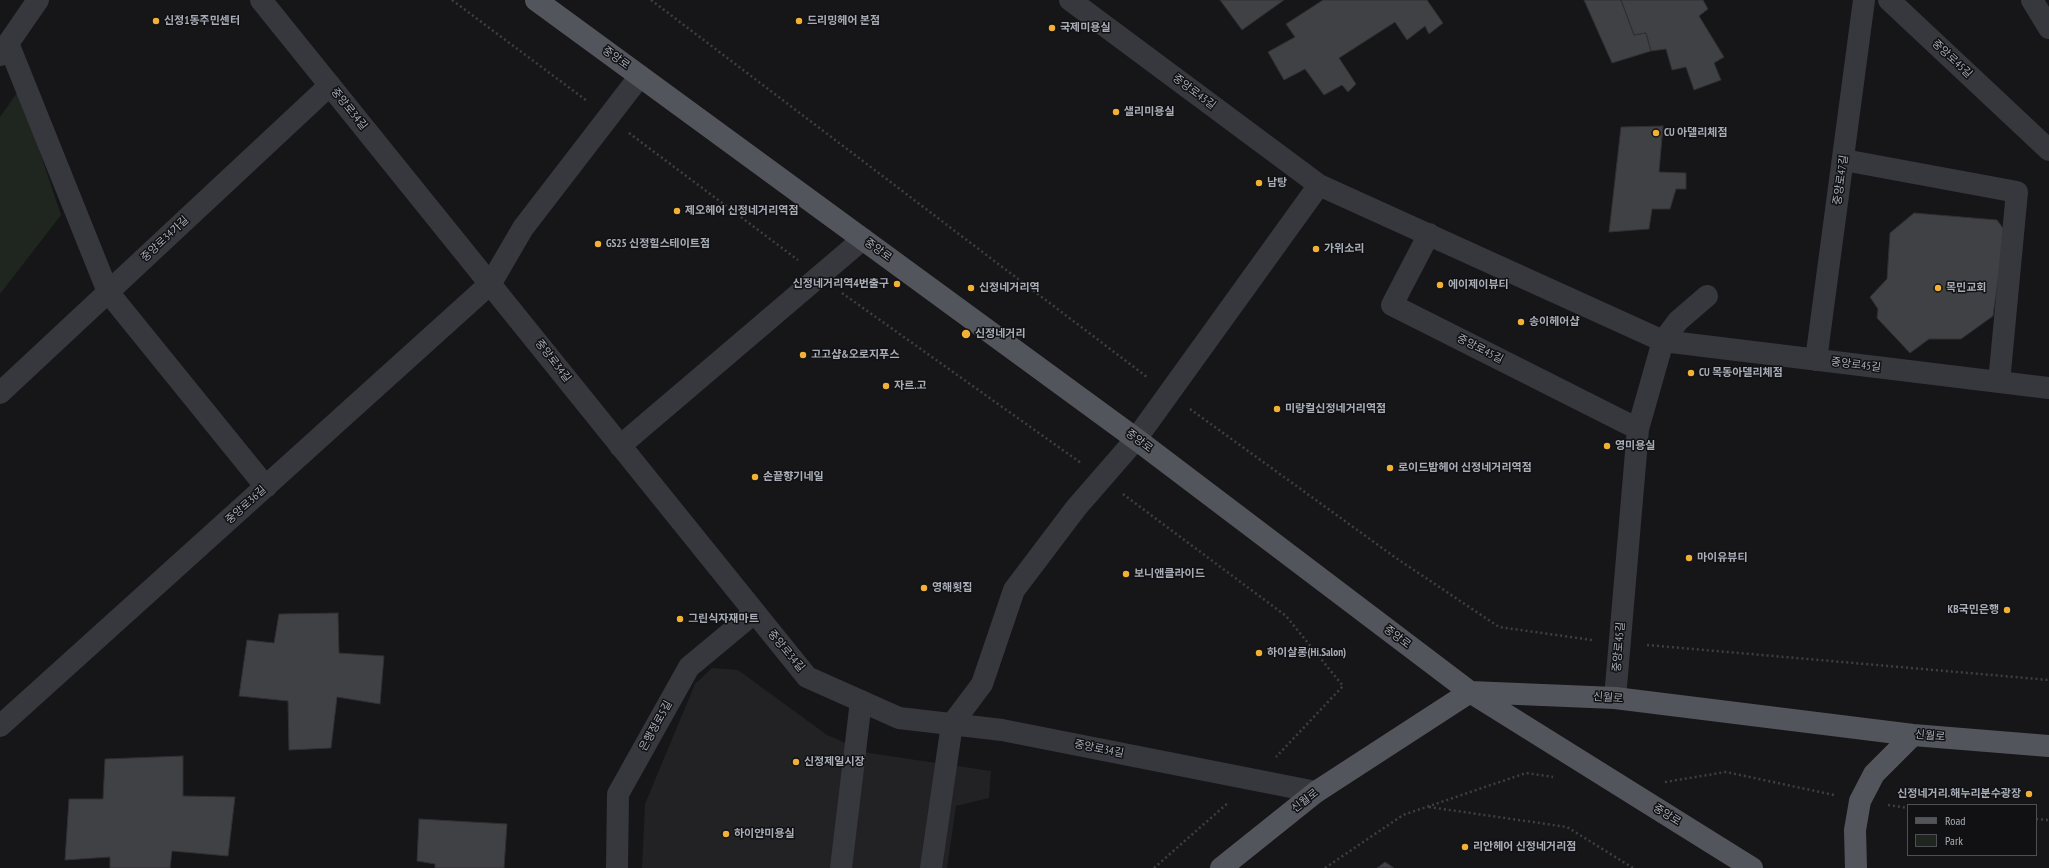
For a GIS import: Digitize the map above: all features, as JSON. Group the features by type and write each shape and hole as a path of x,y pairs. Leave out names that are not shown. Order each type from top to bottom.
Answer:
{"main road":[{"name":"중앙로","path":"538,1 1136,439 1470,692 1752,868"},
{"name":"신월로","path":"1225,867 1316,792 1470,692 1614,698 1913,735 2049,746"},
{"path":"1856,868 1855,830 1860,801 1874,774 1913,735"}],"street":[{"path":"38,0 4,49 108,292 266,487"},
{"name":"중앙로34길","path":"261,0 491,283 620,446 807,677 900,718 1002,730 1316,792"},
{"name":"중앙로43길","path":"1070,0 1318,185"},
{"name":"중앙로47길","path":"1816,360 1844,160 1864,0"},
{"name":"중앙로45길","path":"1889,0 2049,150"},
{"path":"2032,0 2049,28"},
{"name":"중앙로36길","path":"0,726 491,283 523,228 640,76"},
{"name":"중앙로34가길","path":"0,393 330,85"},
{"path":"1844,160 2017,192 1999,382"},
{"path":"931,868 952,724 982,684 1014,590 1076,508 1136,439 1318,185"},
{"name":"중앙로45길","path":"1318,185 1663,341 2049,388"},
{"name":"중앙로45길","path":"1429,234 1392,305 1638,429"},
{"path":"620,446 863,239"},
{"name":"중앙로45길","path":"1614,698 1638,429 1663,341 1678,321 1707,296"},
{"name":"은행정로5길","path":"616,868 618,794 689,667 754,613"},
{"path":"841,868 861,701"}],"path":[{"path":"452,0 819,277 1102,478 1286,616 1343,686 1255,780 1154,868"},
{"path":"651,0 1168,394 1396,558 1500,627 1620,643 2049,680"},
{"path":"1429,806 1568,826 1632,868"},
{"path":"2037,819 2049,820"}],"shaded area":[{"name":"신정제일시장","path":"712,668 738,670 827,735 869,753 991,771 989,798 956,806 947,868 642,868 645,804 695,684"}],"green space":[{"path":"19,90 61,215 0,294 0,117"}],"building":[{"path":"1220,0 1284,0 1242,30"},
{"path":"1323,0 1427,0 1443,23 1429,34 1425,26 1407,40 1395,22 1339,58 1356,84 1348,92 1342,85 1324,95 1305,69 1284,80 1268,52 1295,37 1286,24"},
{"path":"1584,0 1621,0 1634,35 1646,33 1651,51 1612,63"},
{"path":"1621,0 1703,0 1708,9 1699,16 1724,57 1714,63 1721,80 1694,90 1686,67 1672,70 1666,49 1651,51 1646,33 1634,35"},
{"path":"1663,126 1659,172 1686,173 1686,189 1676,189 1670,209 1652,209 1649,229 1609,232 1621,127"},
{"name":"목민교회","path":"1914,213 1997,220 2005,231 1993,316 1961,339 1929,339 1910,353 1877,318 1878,309 1870,297 1887,279 1890,233"},
{"path":"338,613 339,653 384,656 380,704 337,697 331,748 289,750 288,701 239,696 247,640 274,643 279,614"},
{"path":"183,756 183,796 235,797 228,856 172,851 170,868 110,868 110,857 65,860 69,799 103,799 105,759"},
{"path":"419,819 507,824 504,868 435,868 435,864 417,861"},
{"path":"1385,862 1394,868 1377,868"}],"place":[{"name":"신정1동주민센터","path":"156,21"},
{"name":"드리밍헤어 본점","path":"799,21"},
{"name":"국제미용실","path":"1052,28"},
{"name":"샐리미용실","path":"1116,112"},
{"name":"CU 아델리체점","path":"1656,133"},
{"name":"남탕","path":"1259,183"},
{"name":"제오헤어 신정네거리역점","path":"677,211"},
{"name":"GS25 신정힐스테이트점","path":"598,244"},
{"name":"가위소리","path":"1316,249"},
{"name":"신정네거리역4번출구","path":"897,284"},
{"name":"에이제이뷰티","path":"1440,285"},
{"name":"신정네거리역","path":"971,288"},
{"name":"목민교회","path":"1938,288"},
{"name":"송이헤어샵","path":"1521,322"},
{"name":"신정네거리","path":"966,334"},
{"name":"고고샵&오로지푸스","path":"803,355"},
{"name":"CU 목동아델리체점","path":"1691,373"},
{"name":"자르.고","path":"886,386"},
{"name":"미랑컬신정네거리역점","path":"1277,409"},
{"name":"영미용실","path":"1607,446"},
{"name":"로이드밤헤어 신정네거리역점","path":"1390,468"},
{"name":"손끝향기네일","path":"755,477"},
{"name":"마이유뷰티","path":"1689,558"},
{"name":"보니앤클라이드","path":"1126,574"},
{"name":"영해횟집","path":"924,588"},
{"name":"KB국민은행","path":"2007,610"},
{"name":"그린식자재마트","path":"680,619"},
{"name":"하이살롱(Hi.Salon)","path":"1259,653"},
{"name":"신정제일시장","path":"796,762"},
{"name":"신정네거리.해누리분수광장","path":"2029,794"},
{"name":"하이얀미용실","path":"726,834"},
{"name":"리안헤어 신정네거리점","path":"1465,847"}]}
